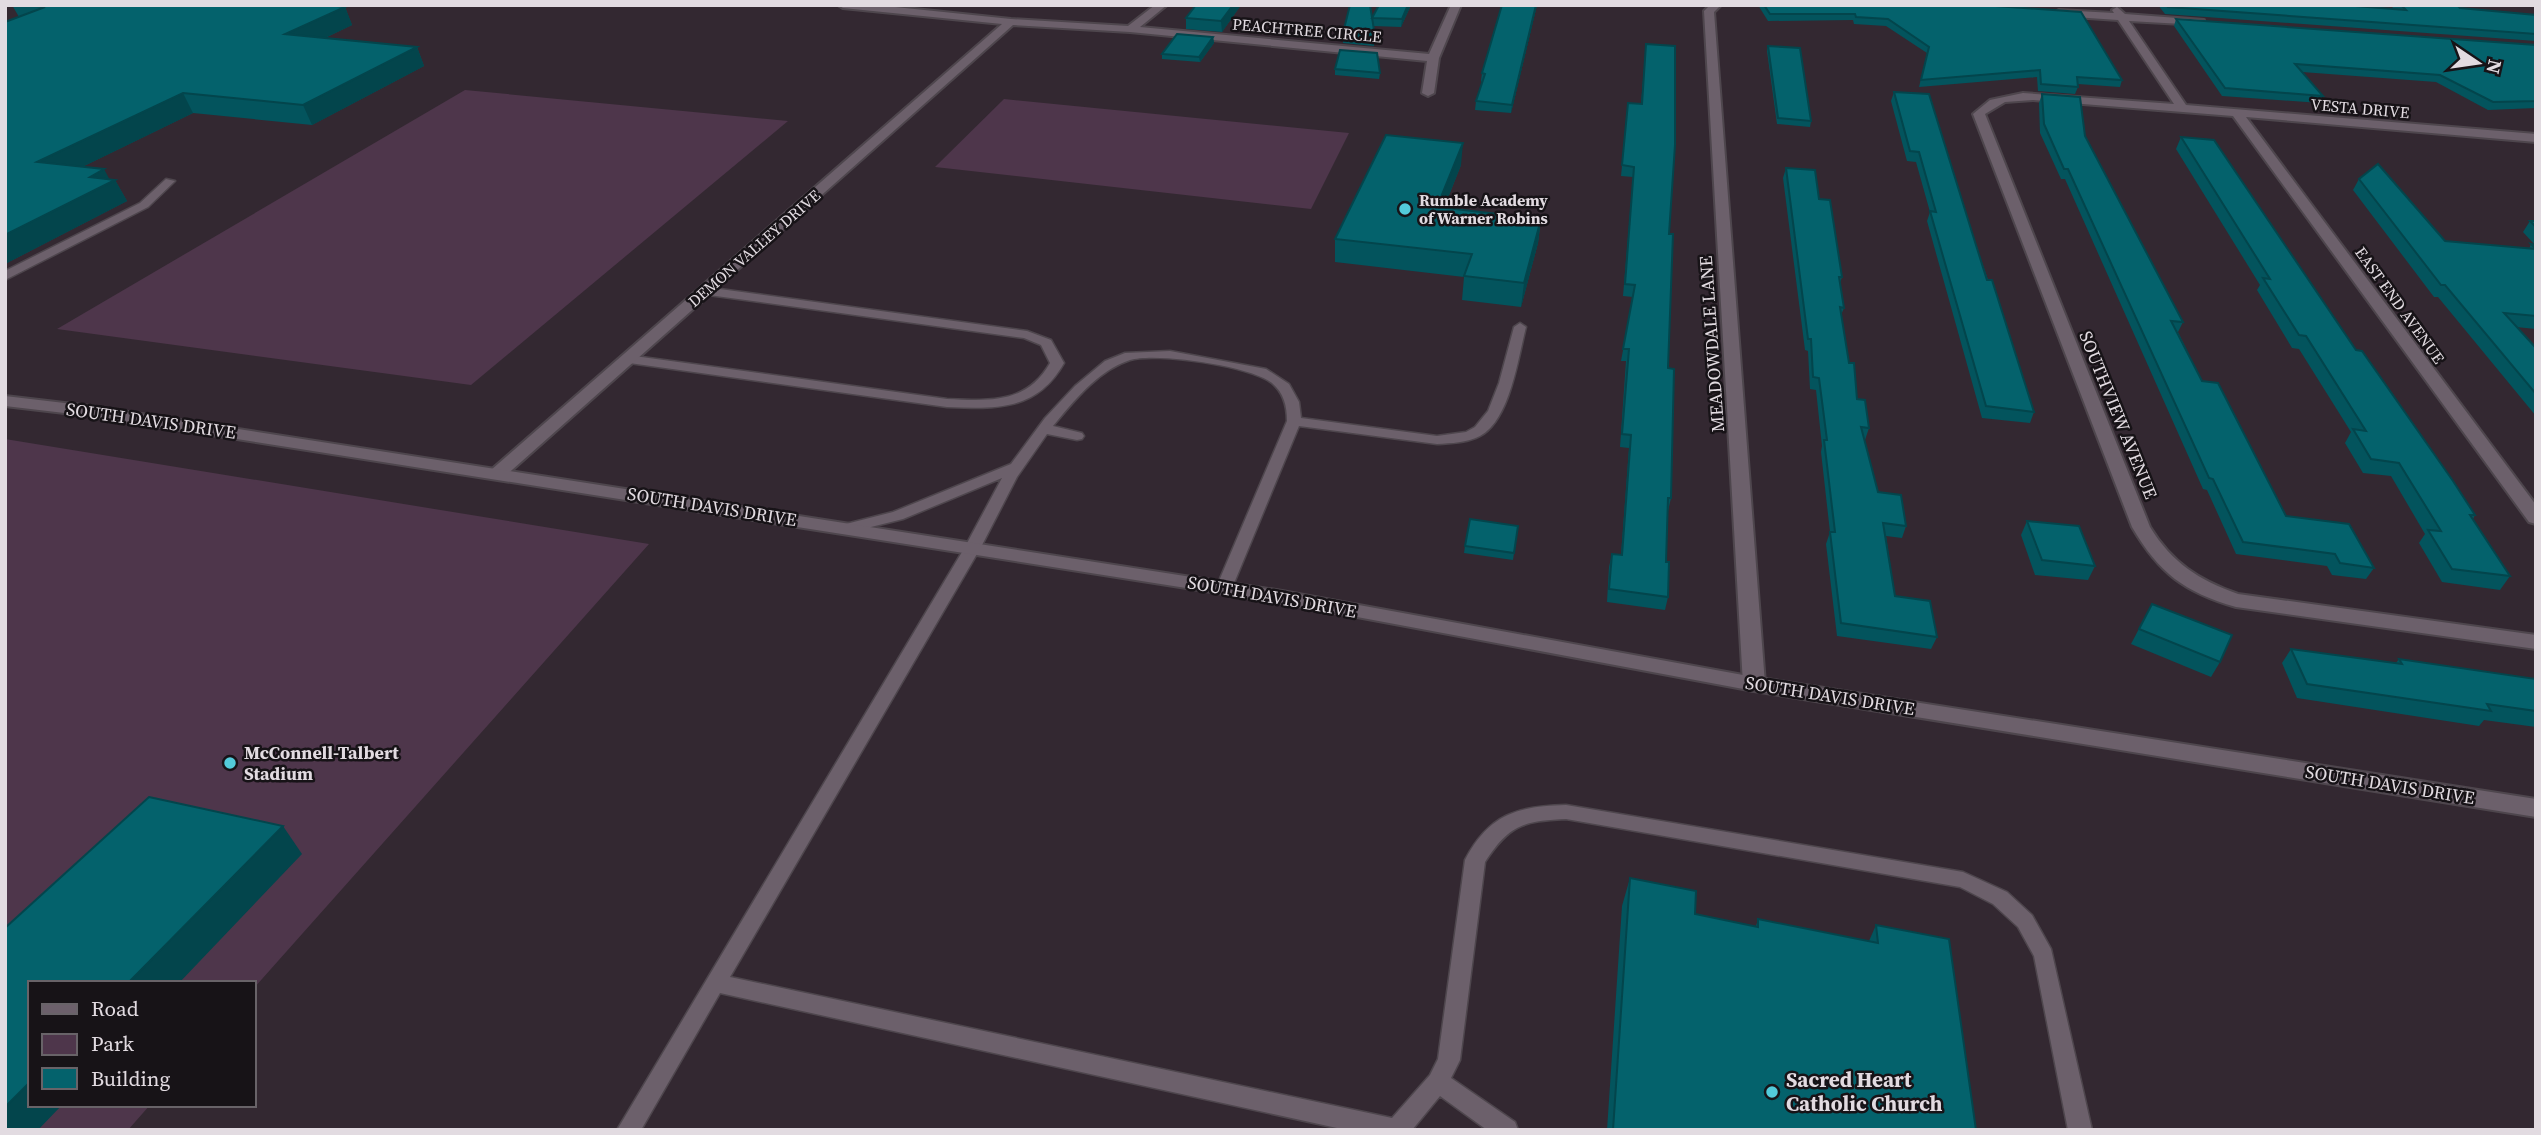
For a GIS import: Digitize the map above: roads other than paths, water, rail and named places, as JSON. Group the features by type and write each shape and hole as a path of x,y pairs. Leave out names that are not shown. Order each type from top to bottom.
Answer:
{"street":[{"name":"PEACHTREE CIRCLE","path":"843,5 1433,58"},
{"path":"1130,29 1162,5"},
{"path":"1428,93 1433,58 1456,5"},
{"name":"MEADOWDALE LANE","path":"1716,5 1710,11 1754,684"},
{"path":"2114,5 2183,109"},
{"path":"2041,11 2218,24"},
{"name":"DEMON VALLEY DRIVE","path":"497,474 1011,22"},
{"name":"SOUTHVIEW AVENUE","path":"2183,109 2027,97 2005,98 1986,105 1979,114 2141,527 2156,553 2175,573 2201,588 2236,600 2536,642"},
{"name":"VESTA DRIVE","path":"2183,109 2514,136 2532,144"},
{"name":"EAST END AVENUE","path":"2236,113 2536,518"},
{"name":"SOUTH DAVIS DRIVE","path":"5,401 973,547 1224,588 1754,684 2536,808"}],"lane":[{"path":"5,276 144,205 170,181"},
{"path":"627,359 947,403 987,405 1011,401 1037,391 1052,375 1057,363 1046,343 1027,335 705,291"},
{"path":"1294,421 1437,440 1458,439 1479,432 1494,416 1520,327"},
{"path":"628,1130 973,547 1016,467 1081,388 1104,368 1125,357 1147,354 1204,359 1263,371 1287,389 1296,407 1294,421 1224,588"},
{"path":"1045,429 1077,436"},
{"path":"847,528 898,516 1016,467"},
{"path":"715,983 1397,1130 1438,1082 1449,1060 1475,860 1492,834 1509,819 1536,812 1566,811 1963,880 2000,898 2025,921 2044,955 2080,1130"},
{"path":"1438,1082 1507,1130"}],"place":[{"name":"Rumble Academy of Warner Robins","path":"1405,209"},
{"name":"McConnell-Talbert Stadium","path":"230,763"},
{"name":"Sacred Heart Catholic Church","path":"1772,1092"}]}
